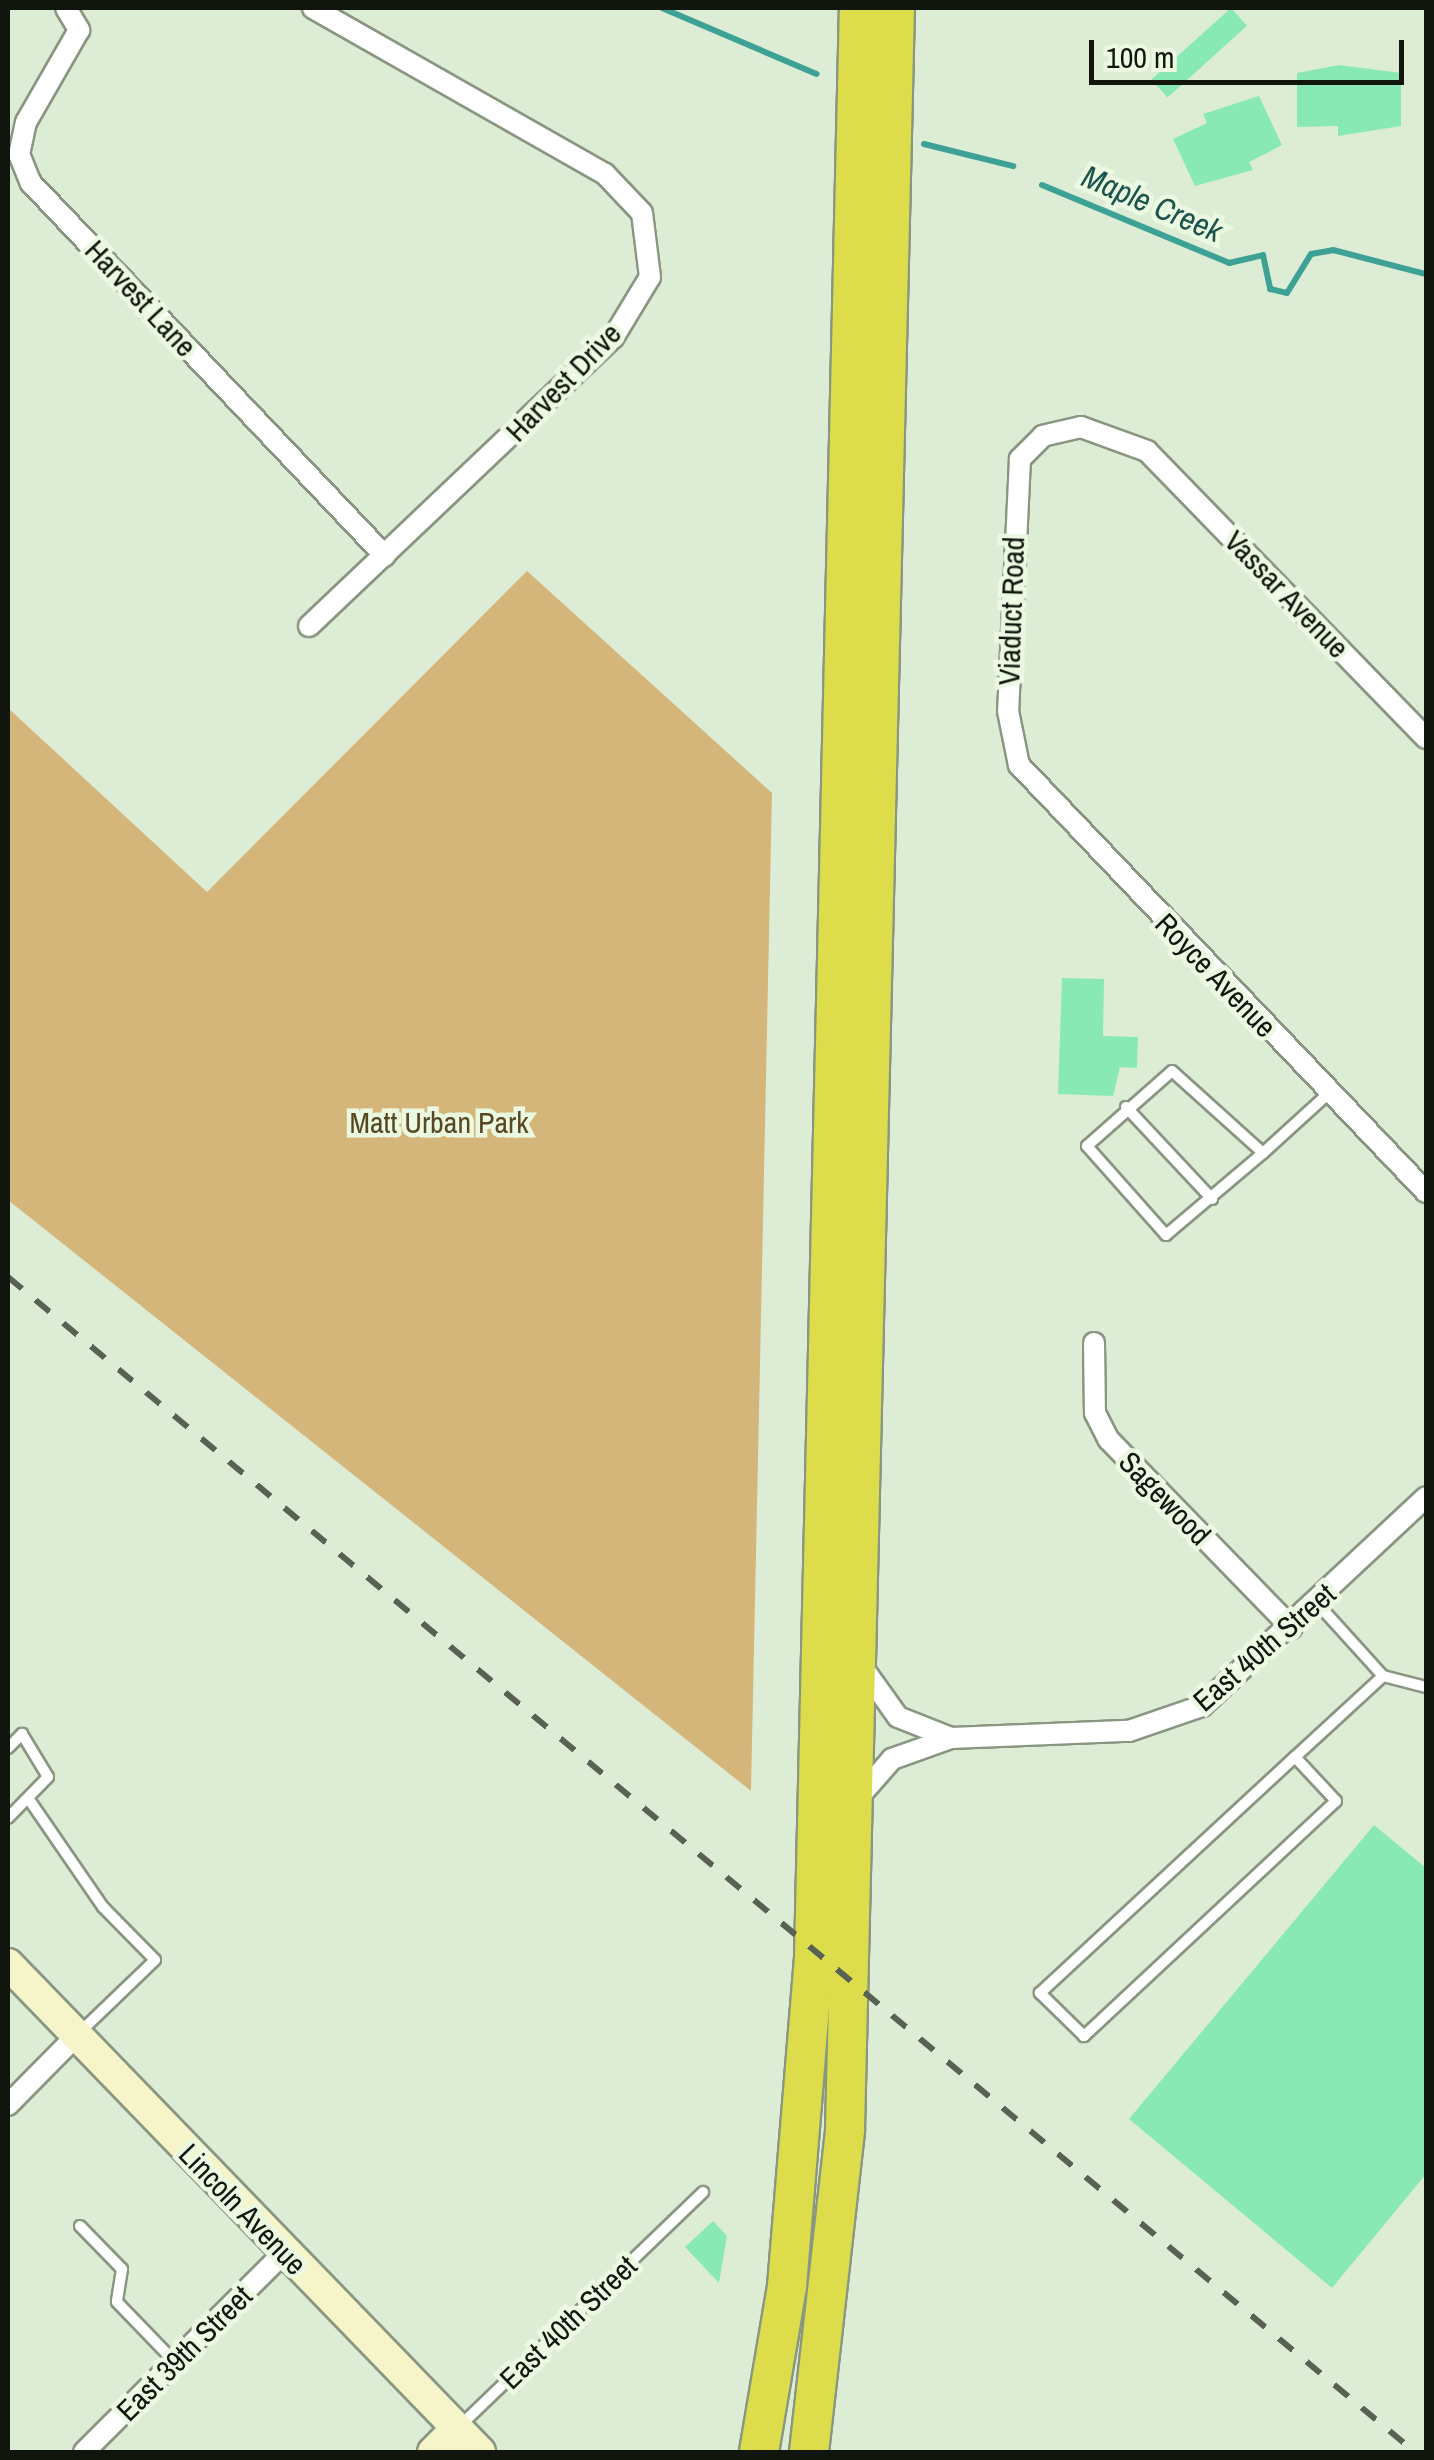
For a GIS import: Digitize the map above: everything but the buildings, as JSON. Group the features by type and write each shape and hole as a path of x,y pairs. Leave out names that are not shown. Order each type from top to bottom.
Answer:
{"highway":[{"path":"759,2452 787,2286 814,1956 859,8"},
{"path":"809,2452 840,2200 854,1804 895,8"}],"main road":[{"name":"Lincoln Avenue","path":"8,1964 480,2452"},
{"name":"East 40th Street","path":"433,2452 456,2429"}],"street":[{"name":"Harvest Lane","path":"66,8 79,30 26,122 19,154 32,183 385,556"},
{"name":"Harvest Drive","path":"310,626 613,338 650,276 642,213 605,174 313,8"},
{"name":"Viaduct Road","path":"1014,752 1016,470 1033,444 1067,428 1112,432 1147,451"},
{"name":"Vassar Avenue","path":"1147,451 1426,738"},
{"name":"Royce Avenue","path":"1014,752 1040,796 1426,1192"},
{"name":"Sagewood","path":"1094,1343 1095,1412 1108,1440 1292,1628"},
{"name":"East 40th Street","path":"951,1738 1108,1733 1168,1721 1219,1694 1426,1497"},
{"path":"856,1657 890,1710 951,1738"},
{"path":"854,1804 883,1765 951,1738"},
{"path":"8,2105 77,2035"},
{"name":"East 39th Street","path":"84,2452 284,2253"}],"lane":[{"path":"1263,1153 1186,1075 1172,1071 1091,1136 1088,1158 1166,1235 1212,1199 1263,1153 1330,1092"},
{"path":"1126,1107 1212,1199"},
{"path":"1317,1604 1384,1676 1426,1687"},
{"path":"1295,1758 1336,1801 1084,2036 1040,1993 1295,1758 1384,1676"},
{"path":"8,1748 22,1734 48,1777 8,1818"},
{"path":"28,1798 102,1906 155,1960 77,2035"},
{"name":"East 40th Street","path":"456,2429 703,2192"},
{"path":"80,2226 122,2269 116,2302 175,2362"}],"green space":[{"name":"Matt Urban Park","path":"527,571 772,793 751,1791 8,1200 8,708 207,892"}],"waterway":[{"name":"Maple Creek","path":"662,8 817,74"},
{"name":"Maple Creek","path":"924,144 1013,166"},
{"name":"Maple Creek","path":"1042,185 1229,263 1263,255 1270,289 1287,293 1311,254 1333,250 1426,274"}],"railway":[{"path":"8,1277 1415,2452"}]}
